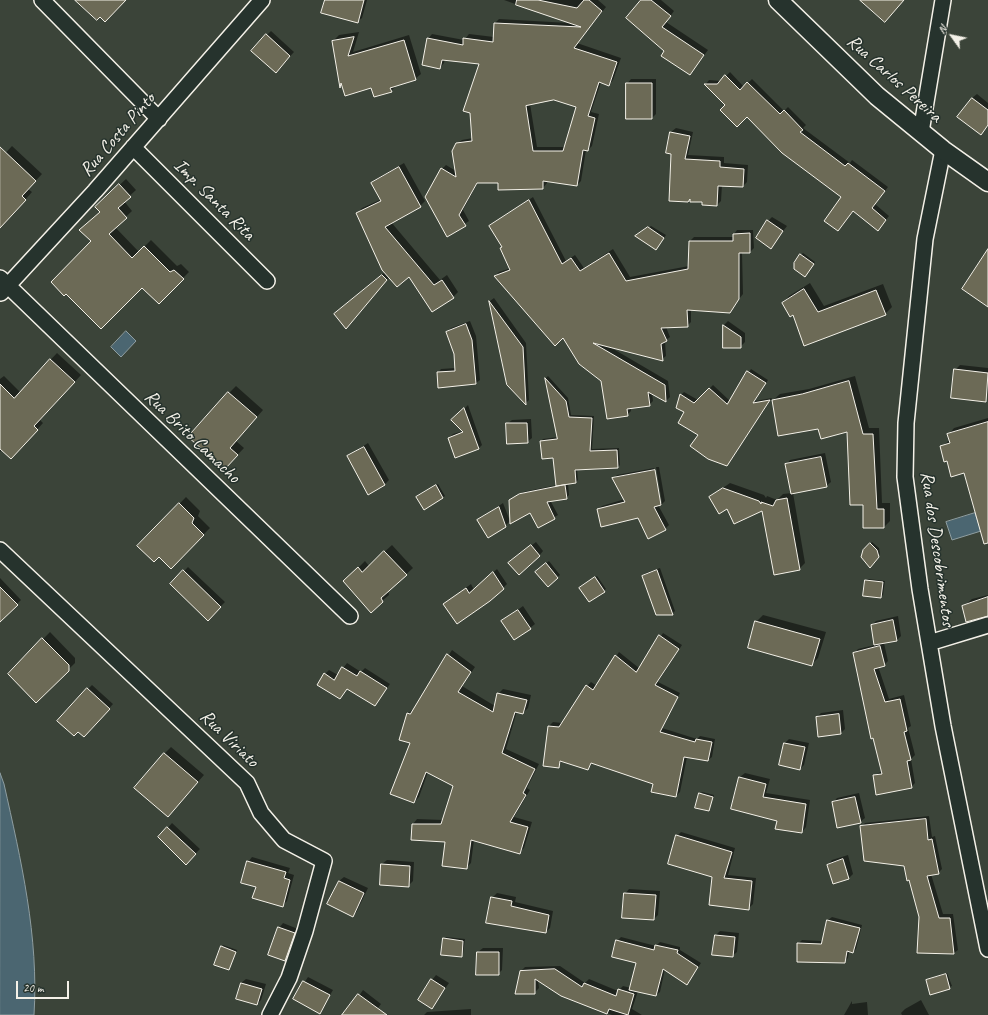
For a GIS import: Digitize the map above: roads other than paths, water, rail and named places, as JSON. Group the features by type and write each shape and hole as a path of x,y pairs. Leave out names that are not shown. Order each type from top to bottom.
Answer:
{"street":[{"path":"42,0 158,119"},
{"name":"Rua Costa Pinto","path":"2,286 95,191 262,0"},
{"name":"Rua Carlos Pereira","path":"778,0 877,96 943,150 988,182"},
{"path":"921,132 943,0"},
{"name":"Imp. Santa Rita","path":"133,148 267,281"},
{"name":"Rua dos Descobrimentos","path":"943,150 925,239 906,423 905,477 943,726 988,949"},
{"name":"Rua Brito Camacho","path":"2,286 350,616"},
{"name":"Rua Viriato","path":"0,550 247,783 261,813 284,840 324,861 305,931 290,978 270,1015"},
{"path":"930,643 988,625"}],"water":[{"path":"126,331 136,341 121,357 111,347"},
{"path":"975,513 981,531 952,540 946,522"},
{"path":"0,773 4,784 27,899 34,957 34,1015 0,1015"}]}
